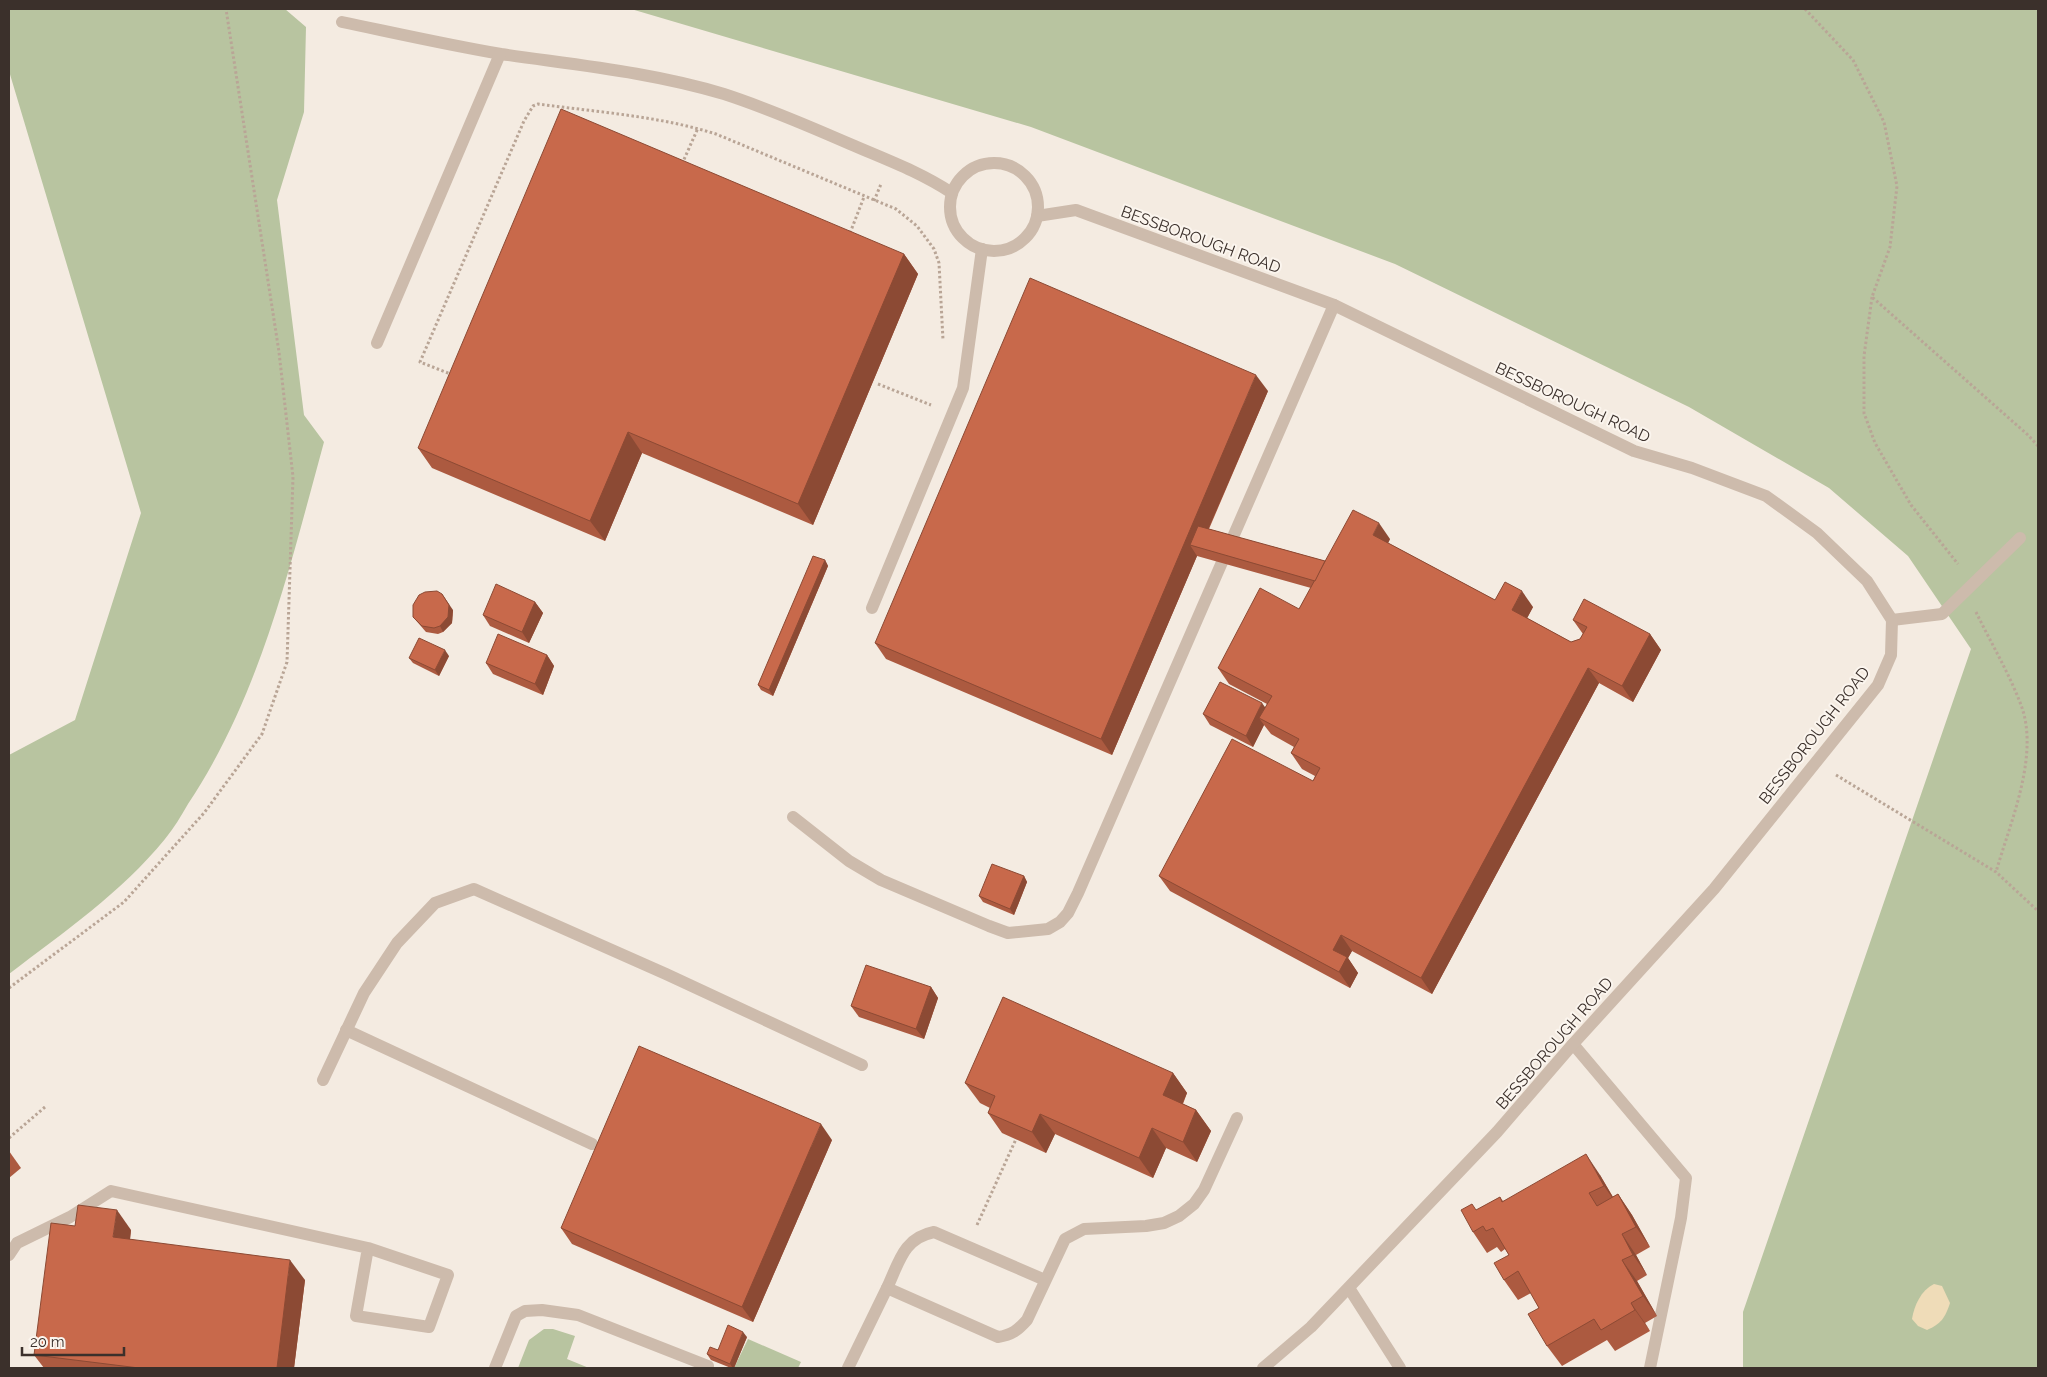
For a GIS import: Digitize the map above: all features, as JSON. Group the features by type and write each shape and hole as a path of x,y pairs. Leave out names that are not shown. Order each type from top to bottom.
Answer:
{"street":[{"path":"342,22 500,54 598,66 723,94 804,124 901,164 952,193"},
{"path":"377,342 500,54"},
{"path":"998,163 1012,167 1025,175 1033,187 1038,201 1037,216 1032,230 1023,241 1010,248 996,251 982,249 969,243 959,234 952,221 950,207 952,193 958,181 969,170 983,164 998,163"},
{"name":"BESSBOROUGH ROAD","path":"1037,216 1076,210 1334,305 1634,451 1692,468 1766,496 1824,540 1867,581 1892,620 1891,655 1878,685 1714,889 1573,1044 1497,1132 1349,1288 1290,1346 1263,1368"},
{"path":"872,608 963,388 982,249"},
{"path":"792,817 849,862 881,880 989,926 1008,932 1029,932 1048,929 1060,922 1068,913 1078,893 1334,305"},
{"path":"1892,620 1942,614 2020,538"},
{"path":"323,1080 364,993 397,944 435,904 474,889 666,974 862,1066"},
{"path":"346,1030 592,1144"},
{"path":"1573,1044 1686,1178 1681,1218 1650,1368"},
{"path":"887,1288 998,1337 1010,1336 1027,1320 1065,1238 1084,1229 1146,1226 1164,1223 1180,1216 1194,1204 1204,1190 1237,1118"},
{"path":"9,1255 18,1243 70,1217 111,1191 368,1248 448,1275 429,1327 356,1316 368,1248"},
{"path":"65,1233 70,1217"},
{"path":"848,1368 907,1246 922,1234 934,1232 1044,1280"},
{"path":"1349,1288 1400,1368"},
{"path":"495,1368 516,1316 525,1310 542,1310 578,1315 708,1366"}],"path":[{"path":"9,988 124,902 204,813 262,734 287,662 293,477 277,342 226,9"},
{"path":"1805,9 1852,60 1884,122 1897,186 1890,247 1872,297 2028,435 2038,446"},
{"path":"461,379 420,362 524,121 533,106 538,104 698,128 896,209 918,226 934,249 939,263 943,342"},
{"path":"678,173 698,128"},
{"path":"849,236 864,197"},
{"path":"878,384 932,405 935,398"},
{"path":"1816,763 1996,872 2038,911"},
{"path":"9,1138 45,1106"},
{"path":"968,1246 1016,1139"}],"green space":[{"path":"9,9 285,9 306,27 304,112 277,200 304,415 324,442 299,536 270,629 254,675 213,763 174,826 148,859 91,911 9,974 9,755 75,720 141,513 9,71"},
{"path":"631,9 2038,9 2038,1368 1743,1368 1743,1312 1971,649 1908,556 1829,488 1689,407 1395,264 1031,127"},
{"path":"544,1329 553,1329 575,1336 567,1359 589,1368 518,1368 529,1340"},
{"path":"748,1339 801,1362 798,1368 734,1368"}],"sand":[{"path":"1934,1284 1942,1286 1950,1303 1942,1320 1927,1330 1918,1326 1912,1319 1919,1299 1925,1290"}],"building":[{"path":"561,109 904,254 798,504 628,432 590,521 418,448"},
{"path":"1030,278 1256,375 1101,739 875,643"},
{"path":"1353,510 1379,523 1373,535 1495,600 1505,582 1522,591 1512,610 1571,642 1580,639 1587,627 1573,620 1584,599 1650,634 1622,686 1588,668 1421,978 1341,935 1333,950 1347,957 1339,972 1159,876 1232,739 1313,781 1320,768 1291,753 1299,739 1259,718 1272,696 1218,668 1260,588 1299,609"},
{"path":"1198,526 1325,561 1315,581 1190,545"},
{"path":"813,556 825,560 769,690 758,685"},
{"path":"496,584 535,602 522,632 483,615"},
{"path":"437,591 442,594 449,605 448,617 440,626 434,628 422,626 413,617 413,605 419,595 425,592"},
{"path":"498,634 547,655 535,684 486,663"},
{"path":"419,638 445,650 435,670 409,658"},
{"path":"1220,682 1262,703 1246,736 1203,714"},
{"path":"992,864 1024,876 1010,909 979,896"},
{"path":"866,965 931,987 916,1029 851,1006"},
{"path":"1003,997 1173,1073 1163,1095 1196,1110 1183,1142 1152,1128 1139,1158 1040,1114 1032,1132 988,1113 995,1096 965,1083"},
{"path":"639,1046 821,1124 742,1307 561,1228"},
{"path":"1586,1154 1604,1186 1589,1193 1597,1206 1618,1194 1636,1227 1622,1234 1633,1255 1622,1260 1643,1296 1631,1303 1635,1310 1601,1330 1594,1319 1547,1346 1528,1314 1539,1308 1518,1271 1504,1280 1494,1263 1509,1255 1493,1228 1486,1231 1483,1226 1473,1232 1461,1210 1472,1204 1476,1210 1500,1197 1502,1202"},
{"path":"78,1205 117,1210 113,1237 290,1260 277,1368 139,1368 34,1355 51,1223 75,1226"},
{"path":"728,1325 743,1332 730,1364 707,1354 710,1347 718,1350"}]}
